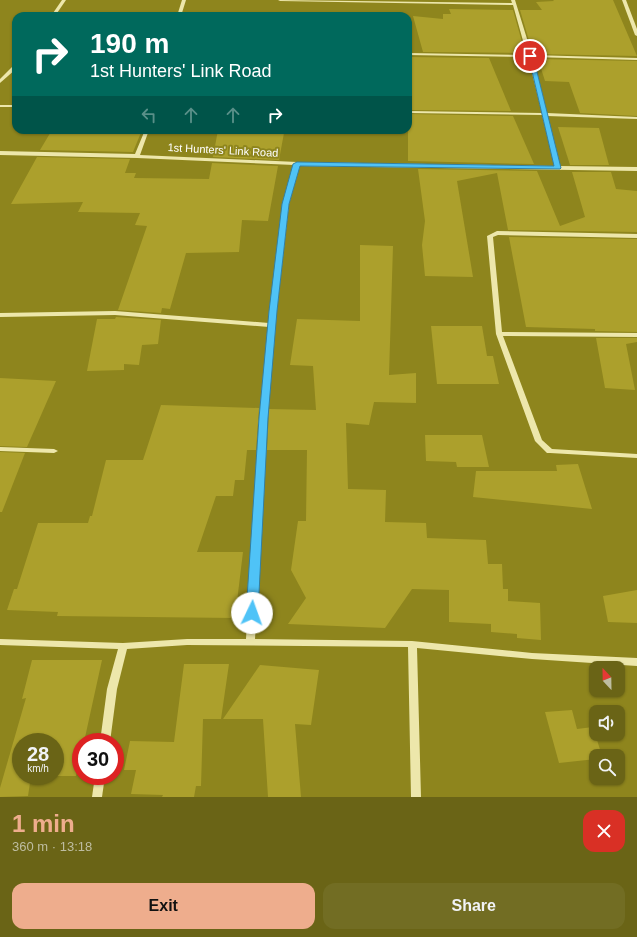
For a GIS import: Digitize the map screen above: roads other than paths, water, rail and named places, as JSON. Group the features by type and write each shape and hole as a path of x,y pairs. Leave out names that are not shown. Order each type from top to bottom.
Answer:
{"street":[{"path":"55,12 64,0"},
{"path":"180,12 184,0"},
{"path":"280,0 514,2 530,56 558,168"},
{"path":"624,0 637,35"},
{"path":"412,54 637,59"},
{"path":"0,82 12,70"},
{"path":"0,106 12,106"},
{"path":"412,112 545,114 637,118"},
{"path":"137,156 145,134"},
{"name":"1st Hunters' Link Road","path":"0,153 137,156 297,164 637,169"},
{"path":"250,643 263,418 272,325 286,204 297,164"},
{"path":"637,236 497,233 490,236 499,334 539,441 546,449 550,451 637,456"},
{"path":"0,315 115,314 272,325"},
{"path":"499,334 637,335"},
{"path":"0,449 54,451"},
{"path":"0,642 123,646 187,642 412,644 532,656 637,662"},
{"path":"412,644 416,797"},
{"path":"106,733 112,689 123,646"},
{"path":"97,797 99,785"}]}
